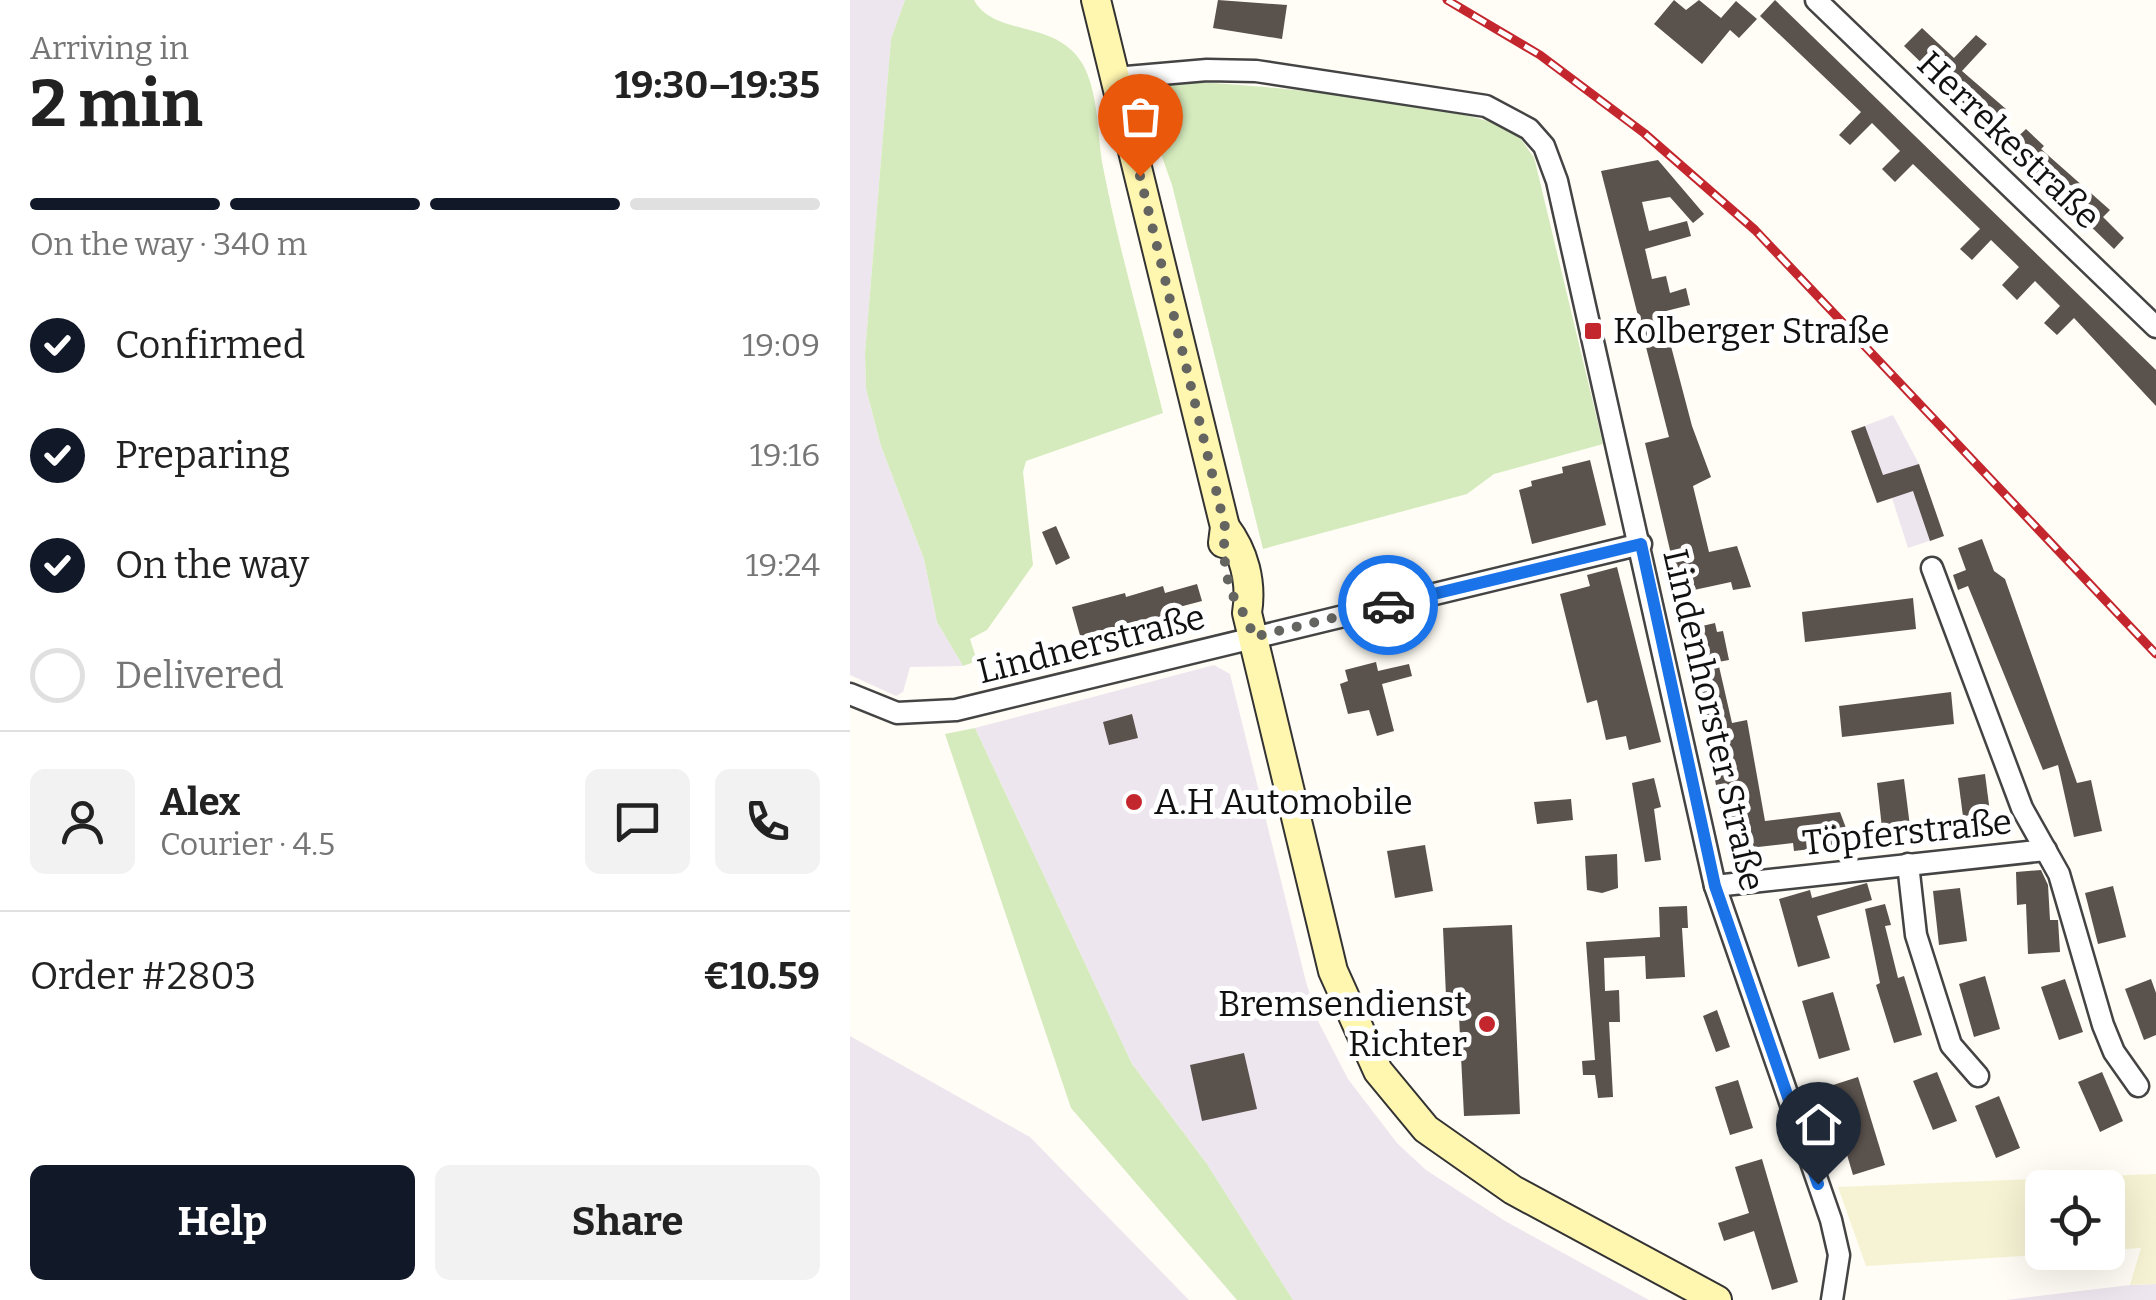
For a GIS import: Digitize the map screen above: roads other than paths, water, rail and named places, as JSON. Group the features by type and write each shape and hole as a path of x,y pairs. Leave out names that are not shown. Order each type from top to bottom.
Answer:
{"street":[{"path":"1096,0 1225,527 1222,551 1233,596 1250,625 1333,971 1378,1072 1426,1129 1512,1190 1717,1300"},
{"name":"Herrekestraße","path":"1816,0 2155,325"},
{"name":"Lindenhorster Straße","path":"1115,78 1207,70 1256,71 1469,103 1514,118 1544,146 1557,180 1715,886 1831,1220 1839,1255 1832,1300"},
{"name":"Lindnerstraße","path":"850,694 897,713 939,713 1250,625 1641,544"},
{"name":"Töpferstraße","path":"1932,568 2022,808 2059,874 2103,1025 2114,1052 2138,1086"},
{"name":"Töpferstraße","path":"1715,886 2046,850"},
{"path":"1908,864 1916,934 1951,1045 1978,1076"}],"railway":[{"path":"1447,0 1540,55 1644,133 1755,230 2156,654"}],"place":[{"name":"Kolberger Straße","path":"1593,331"},
{"name":"A.H Automobile","path":"1134,802"},
{"name":"Bremsendienst Richter","path":"1487,1024"}]}
